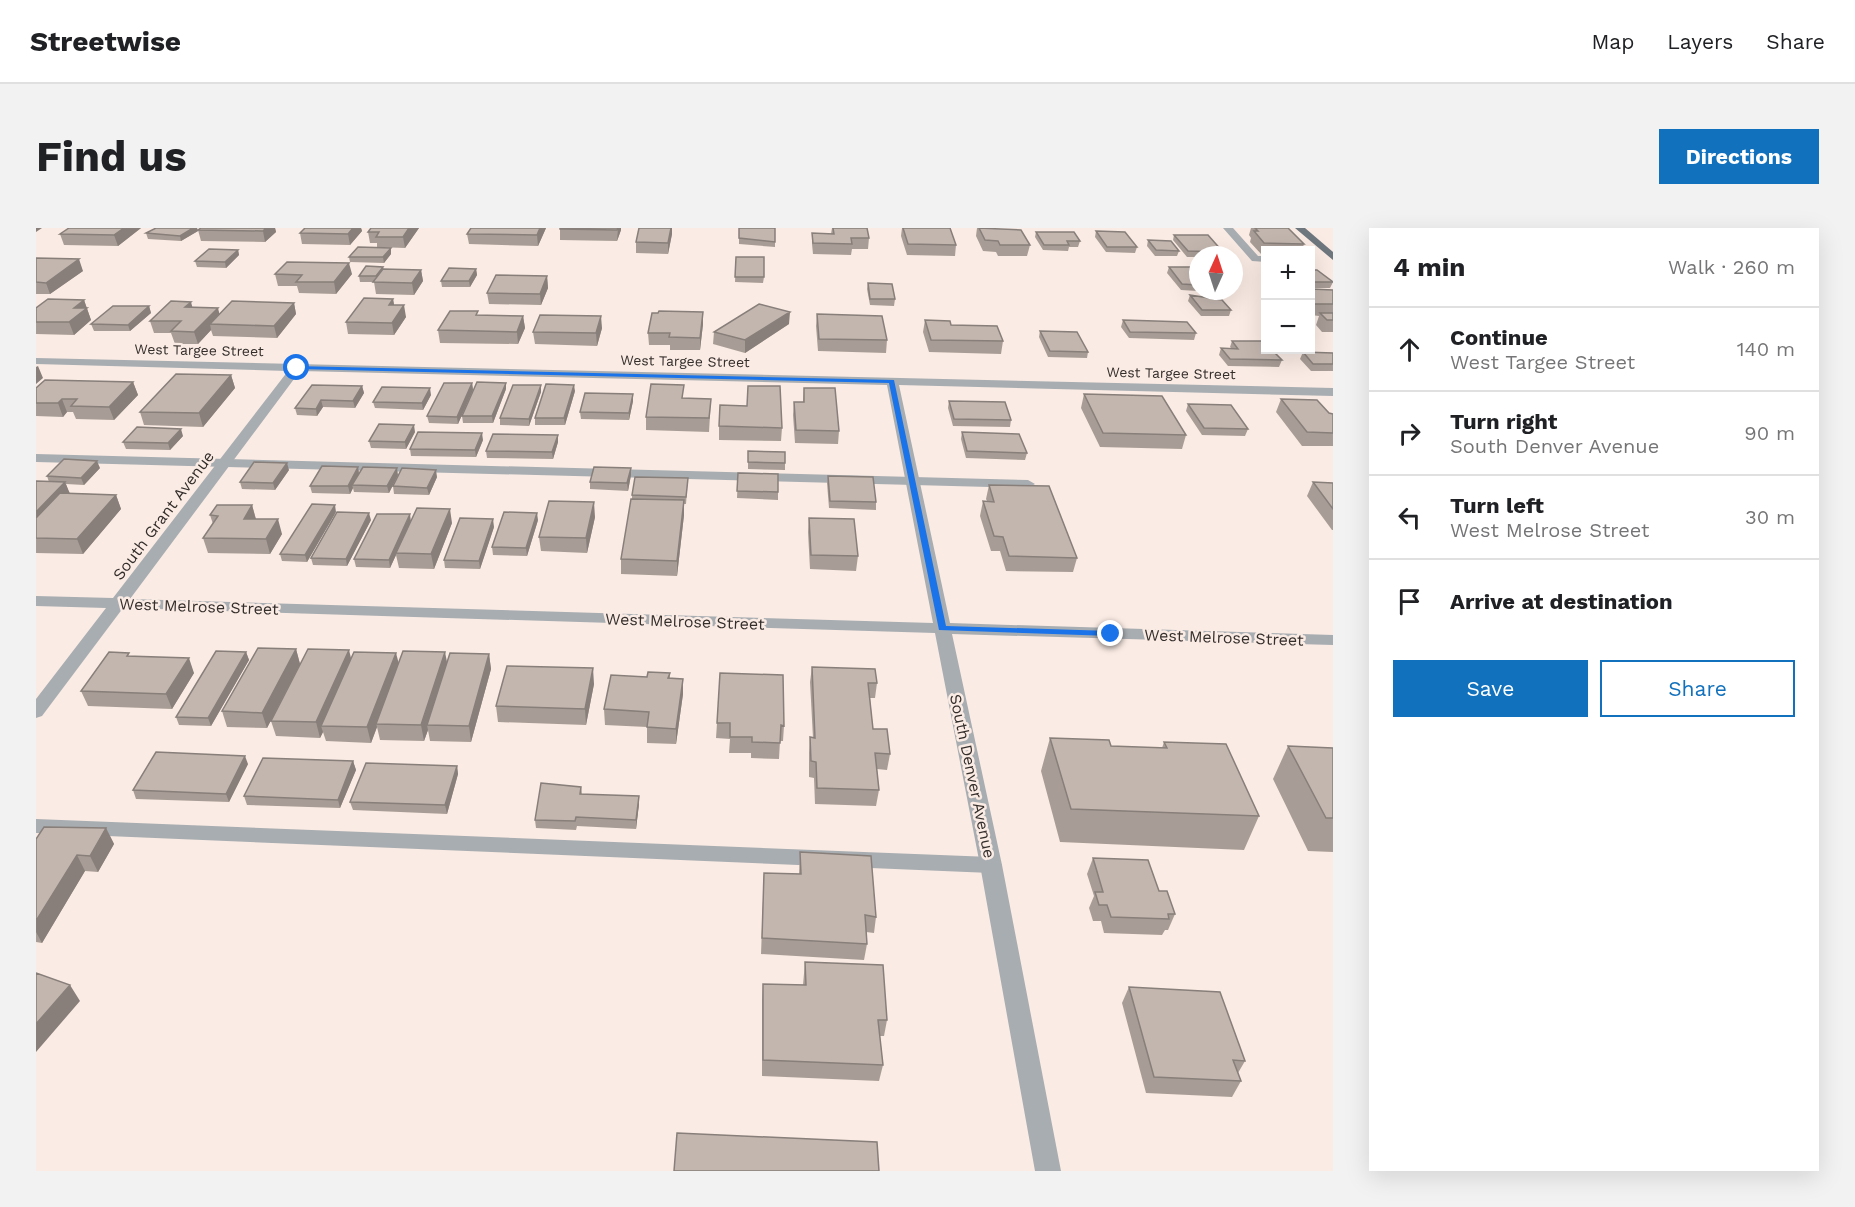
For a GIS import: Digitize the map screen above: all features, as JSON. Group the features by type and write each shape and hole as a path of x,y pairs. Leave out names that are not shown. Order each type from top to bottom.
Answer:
{"main road":[{"path":"1300,228 1333,257"}],"street":[{"path":"1228,228 1255,259 1261,259"},
{"name":"West Targee Street","path":"36,361 1333,392"},
{"name":"South Grant Avenue","path":"36,712 297,368"},
{"name":"South Denver Avenue","path":"892,381 991,865 1047,1171"},
{"path":"36,458 1028,484"},
{"name":"West Melrose Street","path":"36,601 1333,640"},
{"path":"36,826 991,865"}],"building":[{"path":"69,228 124,228 114,235 60,234"},
{"path":"156,228 193,228 180,236 146,233"},
{"path":"201,228 266,228 263,231 198,230"},
{"path":"305,228 353,228 348,234 300,233"},
{"path":"371,228 409,228 403,237 376,237 379,232 368,232"},
{"path":"471,228 540,228 537,235 467,234"},
{"path":"560,228 618,228 617,230"},
{"path":"639,228 671,228 668,243 636,242"},
{"path":"739,228 775,228 775,242 739,238"},
{"path":"833,228 867,228 869,238 851,238 852,244 813,243 812,233 834,234"},
{"path":"903,228 950,228 956,245 908,244"},
{"path":"979,228 1021,230 1030,245 1000,245 998,241 985,240"},
{"path":"1255,228 1288,228 1304,244 1264,243 1254,231 1258,231"},
{"path":"1096,231 1125,232 1137,247 1107,247"},
{"path":"1036,232 1074,232 1080,241 1067,241 1069,245 1044,245"},
{"path":"1174,235 1208,235 1218,246 1189,246 1188,251"},
{"path":"1148,240 1171,241 1179,251 1156,250"},
{"path":"358,247 391,248 383,257 349,257"},
{"path":"209,249 238,250 225,262 195,261"},
{"path":"736,257 764,257 764,277 735,277"},
{"path":"36,258 79,259 46,283 36,282"},
{"path":"287,262 349,263 334,282 296,282 302,275 275,274"},
{"path":"366,266 383,267 376,276 359,276"},
{"path":"1169,267 1189,267 1189,284 1182,284"},
{"path":"449,268 476,269 469,281 441,281"},
{"path":"383,269 421,270 412,283 373,282"},
{"path":"1315,270 1317,270 1333,282 1315,282"},
{"path":"496,275 547,276 540,294 487,293"},
{"path":"868,283 892,284 895,299 870,299"},
{"path":"1315,289 1333,290 1333,304 1315,304"},
{"path":"364,298 393,299 389,305 404,305 392,323 346,322"},
{"path":"48,299 84,300 74,308 87,308 69,322 36,322 36,308"},
{"path":"1194,300 1222,300 1231,310 1202,310"},
{"path":"171,301 191,302 185,307 218,308 194,332 171,331 181,321 150,321"},
{"path":"232,301 294,303 274,326 210,324"},
{"path":"759,304 790,312 745,340 714,332"},
{"path":"113,306 149,306 128,325 91,324"},
{"path":"450,311 478,311 476,315 523,316 517,332 438,330"},
{"path":"659,311 703,312 700,338 669,337 670,333 648,333 652,313"},
{"path":"1320,313 1333,313 1333,320 1327,320"},
{"path":"817,314 882,316 887,340 819,339"},
{"path":"540,315 601,316 596,333 533,332"},
{"path":"925,320 950,321 951,325 997,326 1003,341 931,340"},
{"path":"1123,320 1187,322 1196,333 1130,332"},
{"path":"1040,331 1077,332 1088,352 1050,351"},
{"path":"1232,341 1261,341 1261,354 1276,354 1282,360 1230,359 1221,348 1238,349"},
{"path":"1333,353 1333,364 1313,364 1305,354"},
{"path":"176,374 231,375 199,413 140,412"},
{"path":"45,380 133,382 109,407 71,406 77,399 62,399 58,403 36,403 36,388"},
{"path":"477,382 506,383 492,416 462,416"},
{"path":"444,383 472,383 457,417 427,416"},
{"path":"546,384 574,385 564,418 535,418"},
{"path":"651,384 684,385 682,398 711,399 709,418 646,417"},
{"path":"312,385 362,386 353,401 321,400 316,409 295,408"},
{"path":"513,385 541,385 529,419 500,418"},
{"path":"748,386 780,386 782,428 719,426 720,405 747,406"},
{"path":"382,387 430,388 422,403 373,402"},
{"path":"804,388 835,388 839,431 796,430 794,402 804,402"},
{"path":"585,393 633,394 629,413 580,412"},
{"path":"1084,394 1162,396 1186,435 1103,433"},
{"path":"1281,399 1317,400 1329,413 1333,414 1333,433 1307,432"},
{"path":"949,401 1005,402 1011,420 954,419"},
{"path":"1188,404 1231,405 1248,429 1204,428"},
{"path":"379,424 414,425 405,442 369,441"},
{"path":"137,427 181,429 168,443 123,442"},
{"path":"418,432 482,433 475,450 410,449"},
{"path":"962,432 1019,434 1027,453 967,451"},
{"path":"493,434 558,435 552,452 486,451"},
{"path":"748,451 785,452 785,463 748,462"},
{"path":"64,459 97,461 81,478 47,476"},
{"path":"254,462 287,463 273,483 240,482"},
{"path":"322,466 358,467 348,486 310,486"},
{"path":"363,467 397,468 387,486 352,485"},
{"path":"594,467 631,468 627,483 590,482"},
{"path":"402,468 436,470 427,488 393,486"},
{"path":"738,473 778,474 778,492 737,491"},
{"path":"828,476 873,477 876,502 830,501"},
{"path":"635,477 688,478 686,497 632,495"},
{"path":"36,481 65,482 36,512"},
{"path":"1313,482 1333,483 1333,509"},
{"path":"989,485 1049,486 1077,558 1009,556 1003,537 994,536 983,501 994,502"},
{"path":"60,493 116,495 77,539 36,538 36,518"},
{"path":"631,499 684,500 677,561 621,559"},
{"path":"549,501 594,502 586,538 539,537"},
{"path":"312,504 335,505 305,555 280,554"},
{"path":"217,505 252,505 244,519 278,519 266,539 203,538 218,516 210,515"},
{"path":"417,508 450,509 431,554 396,553"},
{"path":"337,512 369,513 346,559 311,558"},
{"path":"504,512 537,513 526,548 492,547"},
{"path":"377,514 410,514 389,560 354,559"},
{"path":"460,518 493,519 479,561 444,560"},
{"path":"809,518 854,519 858,556 811,555"},
{"path":"258,648 296,649 262,713 222,711"},
{"path":"308,649 349,650 316,722 271,721"},
{"path":"216,651 246,652 208,718 176,717"},
{"path":"403,651 445,652 421,725 376,724"},
{"path":"109,652 129,653 127,656 189,658 166,694 81,691"},
{"path":"354,652 396,653 367,727 321,726"},
{"path":"450,653 489,654 469,726 427,725"},
{"path":"507,666 593,668 585,709 496,706"},
{"path":"812,667 875,669 877,683 868,683 873,729 887,729 890,754 875,753 879,790 817,788 816,762 811,761 810,737 815,738"},
{"path":"648,672 670,673 668,678 683,679 676,729 647,727 649,712 604,709 611,675 647,677"},
{"path":"720,673 783,675 784,726 781,725 780,743 752,742 752,737 730,737 730,723 717,723"},
{"path":"1050,738 1109,740 1111,746 1167,748 1164,742 1226,744 1259,816 1071,809"},
{"path":"1288,746 1333,748 1333,818 1326,818"},
{"path":"156,752 245,756 226,794 133,790"},
{"path":"263,758 353,761 338,800 244,796"},
{"path":"366,763 457,766 445,805 350,802"},
{"path":"541,783 581,787 580,794 639,796 636,820 576,817 575,821 535,820"},
{"path":"44,827 106,828 90,856 77,855 36,921 36,839"},
{"path":"800,852 871,856 876,917 865,915 867,944 762,938 764,873 801,874"},
{"path":"1093,858 1148,860 1159,891 1167,891 1175,914 1168,914 1169,919 1111,917 1107,905 1099,905 1095,892 1103,892"},
{"path":"805,962 883,965 887,1020 878,1020 883,1065 763,1060 763,984 806,985"},
{"path":"36,973 70,985 36,1024"},
{"path":"1129,987 1220,992 1245,1061 1233,1060 1241,1081 1154,1077"},
{"path":"677,1133 877,1142 879,1171 674,1171"}],"route":[{"path":"297,368 892,381 942,628 1111,634"}]}
